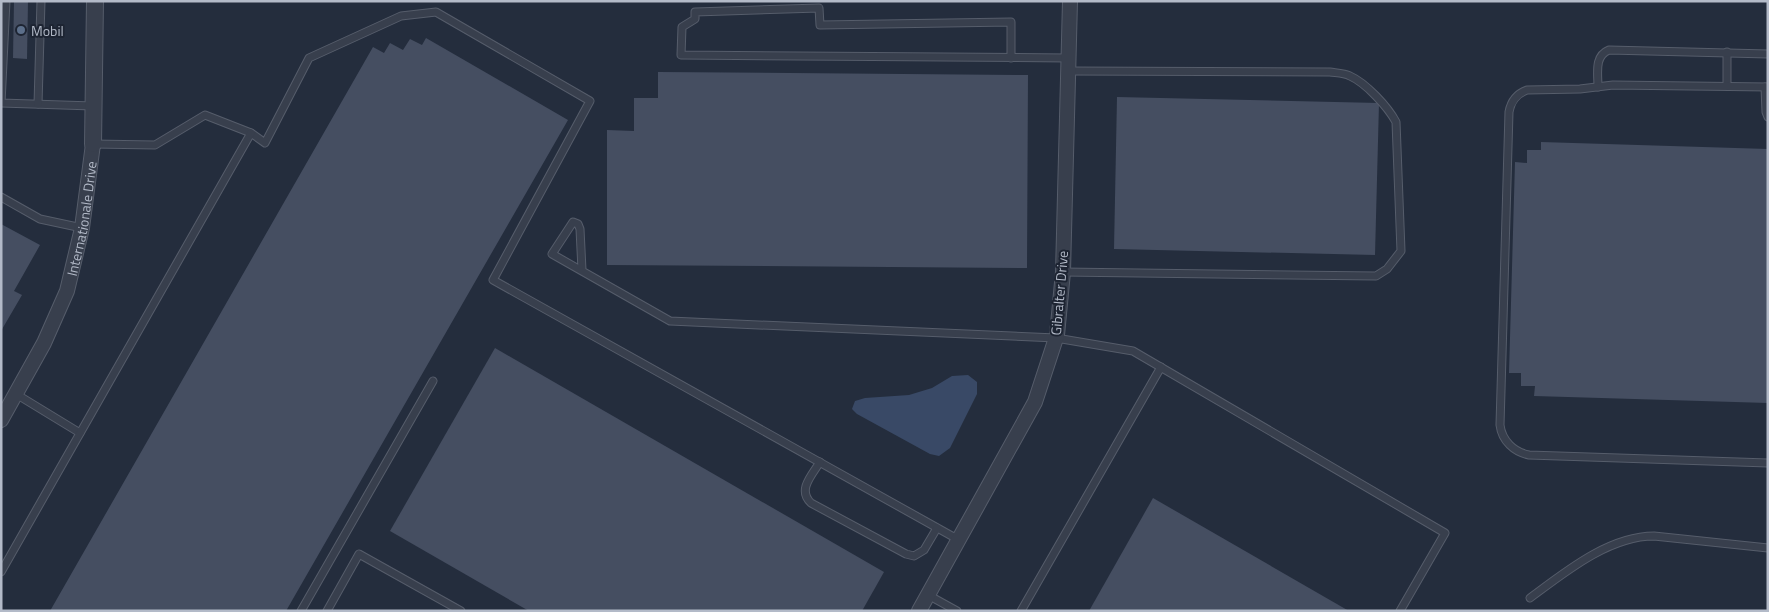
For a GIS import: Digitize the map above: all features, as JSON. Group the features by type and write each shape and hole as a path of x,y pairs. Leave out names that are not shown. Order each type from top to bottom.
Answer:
{"street":[{"name":"Internationale Drive","path":"1,420 44,343 67,292 82,228 93,144 95,1"},
{"name":"Gibralter Drive","path":"919,611 1035,402 1056,338 1063,272 1070,1"}],"lane":[{"path":"6,1 1,103 93,106"},
{"path":"38,104 41,1"},
{"path":"1011,58 1011,22 820,25 819,8 695,12 695,19 682,27 681,55 1011,58 1068,64 1342,73 1353,77 1392,113 1396,122 1401,251 1387,269 1376,276 1063,272"},
{"path":"93,144 155,145 205,115 251,133 265,143 309,58 401,16 436,12 590,101 493,280 959,540"},
{"path":"1598,87 1598,60 1601,55 1609,50 1768,54"},
{"path":"1726,86 1727,52"},
{"path":"1768,117 1766,112 1766,87 1646,84 1612,85 1580,89 1527,90 1521,92 1510,104 1500,425 1504,438 1520,453 1529,455 1768,463"},
{"path":"1,572 251,133"},
{"path":"1,197 40,219 82,228"},
{"path":"582,270 580,229 578,224 573,222 552,254 670,321 1056,338 1133,351 1445,533 1400,611"},
{"path":"1021,611 1161,367"},
{"path":"301,611 433,381"},
{"path":"16,394 80,433"},
{"path":"820,462 804,487 804,494 811,503 906,554 914,556 924,550 937,528"},
{"path":"1530,598 1566,573 1614,544 1639,536 1768,548"},
{"path":"327,611 359,554 461,611"},
{"path":"928,595 957,611"}],"water":[{"path":"968,375 977,382 977,394 950,448 939,456 930,454 857,414 852,409 855,401 865,398 909,395 932,388 952,376"}],"building":[{"name":"Mobil","path":"14,1 28,1 27,59 13,58"},
{"path":"426,38 568,120 286,611 50,611 373,47 384,53 390,43 403,50 410,39 422,45"},
{"path":"658,72 1028,75 1027,268 607,265 607,130 634,131 634,98 658,98"},
{"path":"1117,97 1379,103 1375,255 1114,249"},
{"path":"1541,142 1768,149 1768,403 1534,396 1535,386 1521,386 1521,373 1509,373 1515,162 1527,163 1527,150 1541,150"},
{"path":"1,224 40,245 14,291 22,295 1,331"},
{"path":"495,348 884,572 862,611 529,611 390,531"},
{"path":"1153,498 1349,611 1089,611"}],"place":[{"name":"Mobil","path":"21,30"}]}
